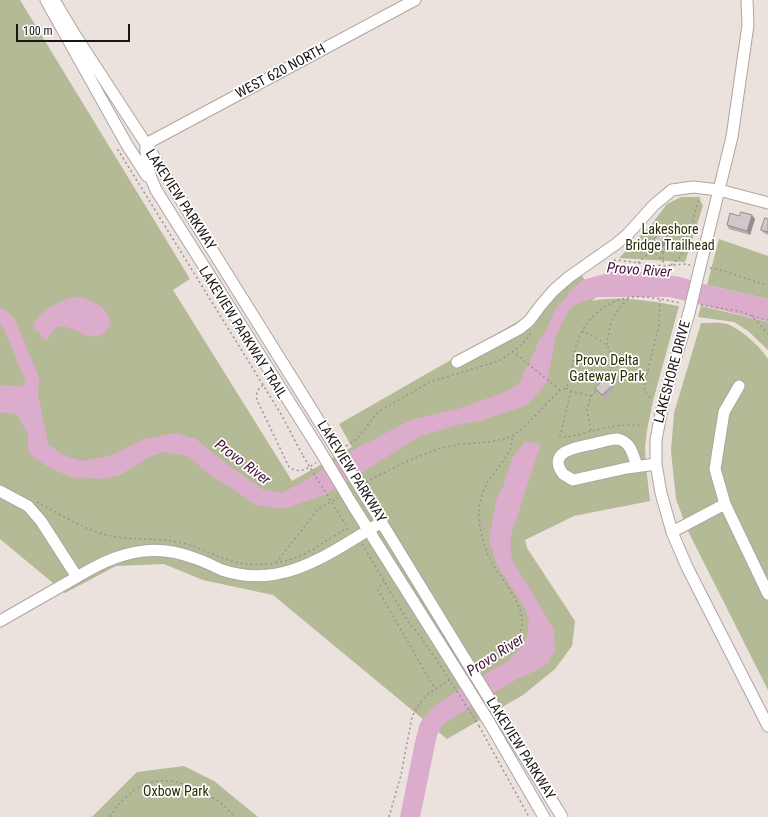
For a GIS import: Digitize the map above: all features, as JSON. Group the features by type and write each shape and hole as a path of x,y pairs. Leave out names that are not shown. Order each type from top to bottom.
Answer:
{"street":[{"path":"46,0 127,145 156,190"},
{"path":"54,0 146,144"},
{"name":"WEST 620 NORTH","path":"146,144 415,0"},
{"name":"LAKESHORE DRIVE","path":"747,0 748,25 732,137 719,190 705,263 688,308 664,398 656,440 656,464 661,493 672,532 768,726"},
{"name":"LAKEVIEW PARKWAY","path":"146,144 147,164 156,190 319,449 451,671 544,817"},
{"name":"LAKEVIEW PARKWAY","path":"146,144 382,522 562,817"},
{"path":"457,362 518,329 529,321 554,290 621,240 654,205 672,190 693,187 719,190 768,203"},
{"path":"739,386 724,412 715,469 725,504 767,589"},
{"path":"637,466 630,447 626,442 618,439 568,449 561,457 559,464 563,474 569,479 573,480 637,466 656,464"},
{"path":"0,491 28,506 41,521 77,577"},
{"path":"672,532 725,504"},
{"path":"0,622 77,577 113,558 133,552 154,550 185,554 223,570 244,575 262,576 280,574 313,563 382,522"}],"path":[{"name":"LAKEVIEW PARKWAY TRAIL","path":"121,149 118,150 281,414 303,456 346,525 347,528 304,554 276,563"},
{"path":"671,265 679,258 686,248 699,197"},
{"path":"638,263 652,250 655,244 674,223"},
{"path":"663,252 672,242 664,234"},
{"path":"655,244 663,252 664,266"},
{"path":"652,250 664,261"},
{"path":"608,261 616,260 664,266 684,264 692,266"},
{"path":"705,263 726,272 768,285"},
{"path":"566,388 571,374 576,344 582,331 596,313 604,306 618,300 640,297 660,298 688,308"},
{"path":"606,381 611,373 612,364 607,345 609,329 614,316 630,298"},
{"path":"650,398 644,387 659,324 660,298"},
{"path":"700,305 739,311 768,320"},
{"path":"752,316 768,334"},
{"path":"582,331 596,337 607,345"},
{"path":"345,447 357,439 378,412 430,382 494,363 520,346 529,337 531,332"},
{"path":"512,351 560,390"},
{"path":"262,385 256,393 257,400 289,468 294,471 300,471 319,461"},
{"path":"366,482 403,463 440,448 462,444 489,442 512,436 522,429 560,390 566,388 571,391 591,396"},
{"path":"591,431 587,410 591,396 597,390"},
{"path":"571,391 560,436 566,438 591,431 629,424 643,426"},
{"path":"479,664 498,656 515,642 521,631 522,615 518,603 497,570 486,549 481,531 479,511 482,493 508,453 513,443 512,436"},
{"path":"34,500 88,529 103,534 116,537 157,539 177,542 202,549 229,561 261,565 276,563 318,509 340,496"},
{"path":"361,543 409,623 451,671 484,724 529,817"},
{"path":"384,581 378,590 435,689"},
{"path":"390,817 401,775 412,717 419,704 451,671"},
{"path":"110,817 115,807 131,792 142,785 156,781 172,780 192,787 219,802 235,817"}],"green space":[{"name":"Provo Delta Gateway Park","path":"0,0 20,0 190,279 173,290 292,481 352,447 339,424 545,306 580,272 595,298 592,301 603,299 625,299 679,306 653,401 647,430 645,448 650,501 574,516 525,540 527,548 575,621 572,646 555,669 523,695 447,739 273,595 203,580 164,564 116,566 65,593 0,539"},
{"name":"Lakeshore Bridge Trailhead","path":"681,197 699,197 703,206 685,262 619,258 651,225 667,204"},
{"path":"719,239 768,256 768,299 707,285"},
{"path":"701,306 768,322 768,350 748,331 734,322 698,317"},
{"path":"701,323 721,323 732,326 761,349 768,359 768,690 687,529 676,499 671,451 674,413"},
{"name":"Oxbow Park","path":"184,766 214,781 258,817 92,817 137,772"}],"shaded area":[{"path":"611,272 650,272 680,277 707,285 768,299 768,322 670,297 598,297 579,303 571,307 556,335 547,383 527,405 483,420 458,425 421,436 323,496 283,509 255,505 216,479 187,456 165,452 149,457 120,475 101,479 71,477 48,467 32,456 28,448 28,435 18,415 0,412 0,385 22,386 39,399 48,444 63,455 82,461 110,456 144,439 176,433 196,439 228,465 264,490 282,493 303,482 353,450 413,419 458,409 505,392 520,383 539,339 544,335 554,312 569,292 583,280"},
{"path":"74,297 91,301 107,312 110,323 107,330 96,336 89,336 67,327 60,326 54,330 48,339 45,340 39,332 34,329 34,323 51,307"},
{"path":"525,442 541,444 511,535 510,544 512,559 553,628 555,652 550,657 550,662 517,679 443,724 437,735 420,817 400,817 420,723 437,704 467,684 507,662 522,647 528,633 529,620 525,608 497,565 489,539 496,501 503,487 512,458"}],"building":[{"path":"741,212 752,215 747,231 727,225 730,213 739,216"},
{"path":"765,218 768,219 768,232 761,230"},
{"path":"662,232 667,236 660,245 654,240"},
{"path":"606,378 613,385 602,395 595,388"}],"waterway":[{"name":"Provo River","path":"0,315 9,323 32,379 30,411"}]}
